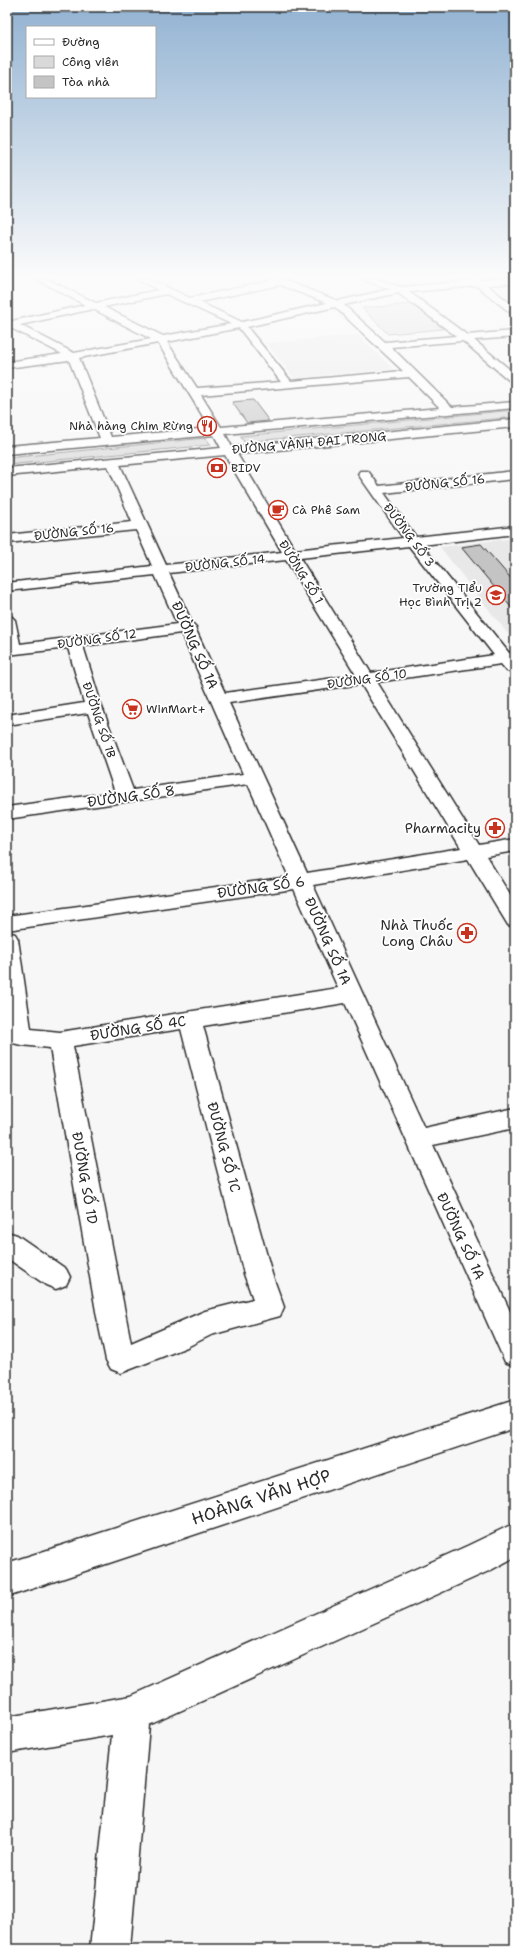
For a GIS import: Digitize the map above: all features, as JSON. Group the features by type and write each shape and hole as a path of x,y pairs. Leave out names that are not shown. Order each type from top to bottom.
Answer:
{"street":[{"path":"78,369 107,441"},
{"name":"ĐƯỜNG SỐ 1","path":"179,369 290,556 515,920"},
{"path":"276,369 289,385"},
{"path":"407,369 449,411"},
{"path":"503,369 515,380"},
{"path":"194,392 412,374"},
{"name":"ĐƯỜNG VÀNH ĐAI TRONG","path":"7,450 515,405"},
{"name":"ĐƯỜNG VÀNH ĐAI TRONG","path":"7,472 515,423"},
{"name":"ĐƯỜNG SỐ 1A","path":"112,462 188,627 254,778 417,1140 515,1353"},
{"name":"ĐƯỜNG SỐ 3","path":"364,474 413,542 512,662"},
{"name":"ĐƯỜNG SỐ 16","path":"375,490 513,477"},
{"name":"ĐƯỜNG SỐ 16","path":"7,539 141,525"},
{"name":"ĐƯỜNG SỐ 14","path":"7,587 515,530"},
{"path":"8,625 10,650"},
{"name":"ĐƯỜNG SỐ 12","path":"10,650 74,643 188,627"},
{"name":"ĐƯỜNG SỐ 1B","path":"74,643 94,707 126,797"},
{"name":"ĐƯỜNG SỐ 10","path":"219,699 367,679 512,662"},
{"path":"7,720 94,707"},
{"name":"ĐƯỜNG SỐ 8","path":"7,813 254,778"},
{"name":"ĐƯỜNG SỐ 6","path":"7,923 301,881 515,845"},
{"name":"ĐƯỜNG SỐ 4C","path":"7,939 21,1037 60,1040 352,994"},
{"name":"ĐƯỜNG SỐ 1C","path":"111,1317 121,1360 177,1338 205,1324 270,1307 258,1274 190,1020"},
{"name":"ĐƯỜNG SỐ 1D","path":"60,1040 111,1317"},
{"path":"417,1140 515,1118"},
{"path":"7,1243 56,1277"},
{"name":"HOÀNG VĂN HỢP","path":"7,1580 515,1414"},
{"path":"7,1735 132,1714 479,1558 515,1539"},
{"path":"110,1949 132,1714"}],"shaded area":[{"path":"287,369 390,369 294,378"},
{"name":"Trường Tiểu Học Bình Trị 2","path":"515,538 515,643 440,547"}],"green space":[{"path":"515,410 515,417 244,442 240,436"},
{"path":"206,438 211,445 7,465 7,458"}],"building":[{"path":"253,400 269,421 247,423 232,402"},
{"path":"481,544 515,583 515,612 461,547"}],"place":[{"name":"Nhà hàng Chim Rừng","path":"207,426"},
{"name":"BIDV","path":"217,468"},
{"name":"Cà Phê Sam","path":"278,510"},
{"name":"Trường Tiểu Học Bình Trị 2","path":"496,595"},
{"name":"WinMart+","path":"132,709"},
{"name":"Pharmacity","path":"495,828"},
{"name":"Nhà Thuốc Long Châu","path":"467,933"}]}
